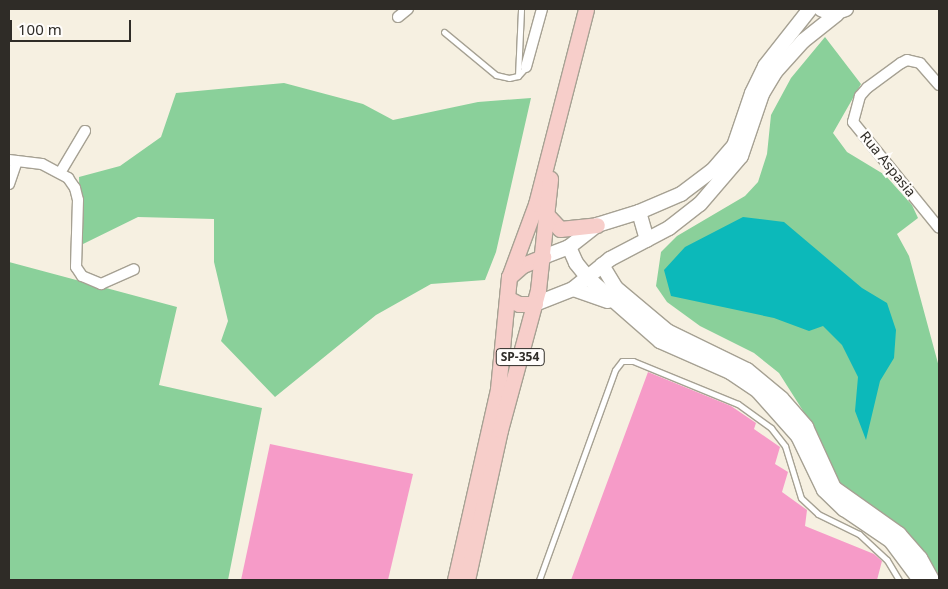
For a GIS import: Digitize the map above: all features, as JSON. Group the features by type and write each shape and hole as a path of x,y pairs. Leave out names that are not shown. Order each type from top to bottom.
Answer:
{"main road":[{"name":"SP-354","path":"455,580 498,389 509,277 532,217 586,9"},
{"name":"SP-354","path":"467,580 500,430 535,304 543,257 555,131"},
{"path":"547,215 560,229 598,224"},
{"path":"509,277 523,265 543,257"},
{"path":"507,298 519,304 535,304"}],"street":[{"path":"398,16 408,9"},
{"path":"526,67 542,9"},
{"path":"543,257 569,247 598,224 639,212 697,184 726,156 740,134 752,93 765,66 810,9"},
{"path":"821,9 842,11"},
{"path":"535,304 574,289 602,265 683,218 730,172 747,145 757,107 775,72 803,41 842,11"},
{"name":"Rua Aspasia","path":"939,85 920,63 907,60 881,76 860,96 853,122 939,228"},
{"path":"60,173 85,131"},
{"path":"9,184 13,160 42,164 68,178 78,200 75,259 76,267 82,276 101,284 134,270"},
{"path":"639,212 647,240"},
{"path":"569,247 576,263 588,278 681,341 733,362 761,380 806,427 834,488 899,534 920,558 932,580"},
{"path":"602,265 610,281 627,305 660,341 730,372 758,391 798,436 824,490 844,509 891,541 920,580"},
{"path":"574,289 627,305"}],"lane":[{"path":"518,76 521,9"},
{"path":"444,32 496,75 509,78 518,76 526,67"},
{"path":"539,580 615,370 622,361 633,360 738,404 771,428 785,446 801,498 818,514 859,534 887,560 899,580"}],"green space":[{"path":"825,37 861,84 833,133 847,152 885,175 912,205 918,218 897,234 909,256 939,367 939,580 838,486 819,436 779,373 754,353 700,326 667,302 656,286 661,252 677,236 745,196 758,182 767,154 771,115 791,78"},
{"path":"284,83 363,104 393,120 478,102 531,98 496,252 485,280 431,284 376,315 275,397 221,341 228,321 214,262 214,219 138,217 81,245 79,177 120,166 161,137 176,93"},
{"path":"9,262 177,307 159,385 262,408 228,580 9,580"}],"water":[{"path":"743,217 784,222 862,288 887,303 896,330 894,358 880,381 866,440 855,411 858,377 842,345 823,326 809,331 774,318 671,296 664,270 685,247"}],"building":[{"path":"648,372 731,406 756,423 754,429 780,447 775,464 788,472 782,492 807,510 805,526 874,554 882,561 877,580 571,580"},
{"path":"270,444 413,474 388,580 241,580"}]}
